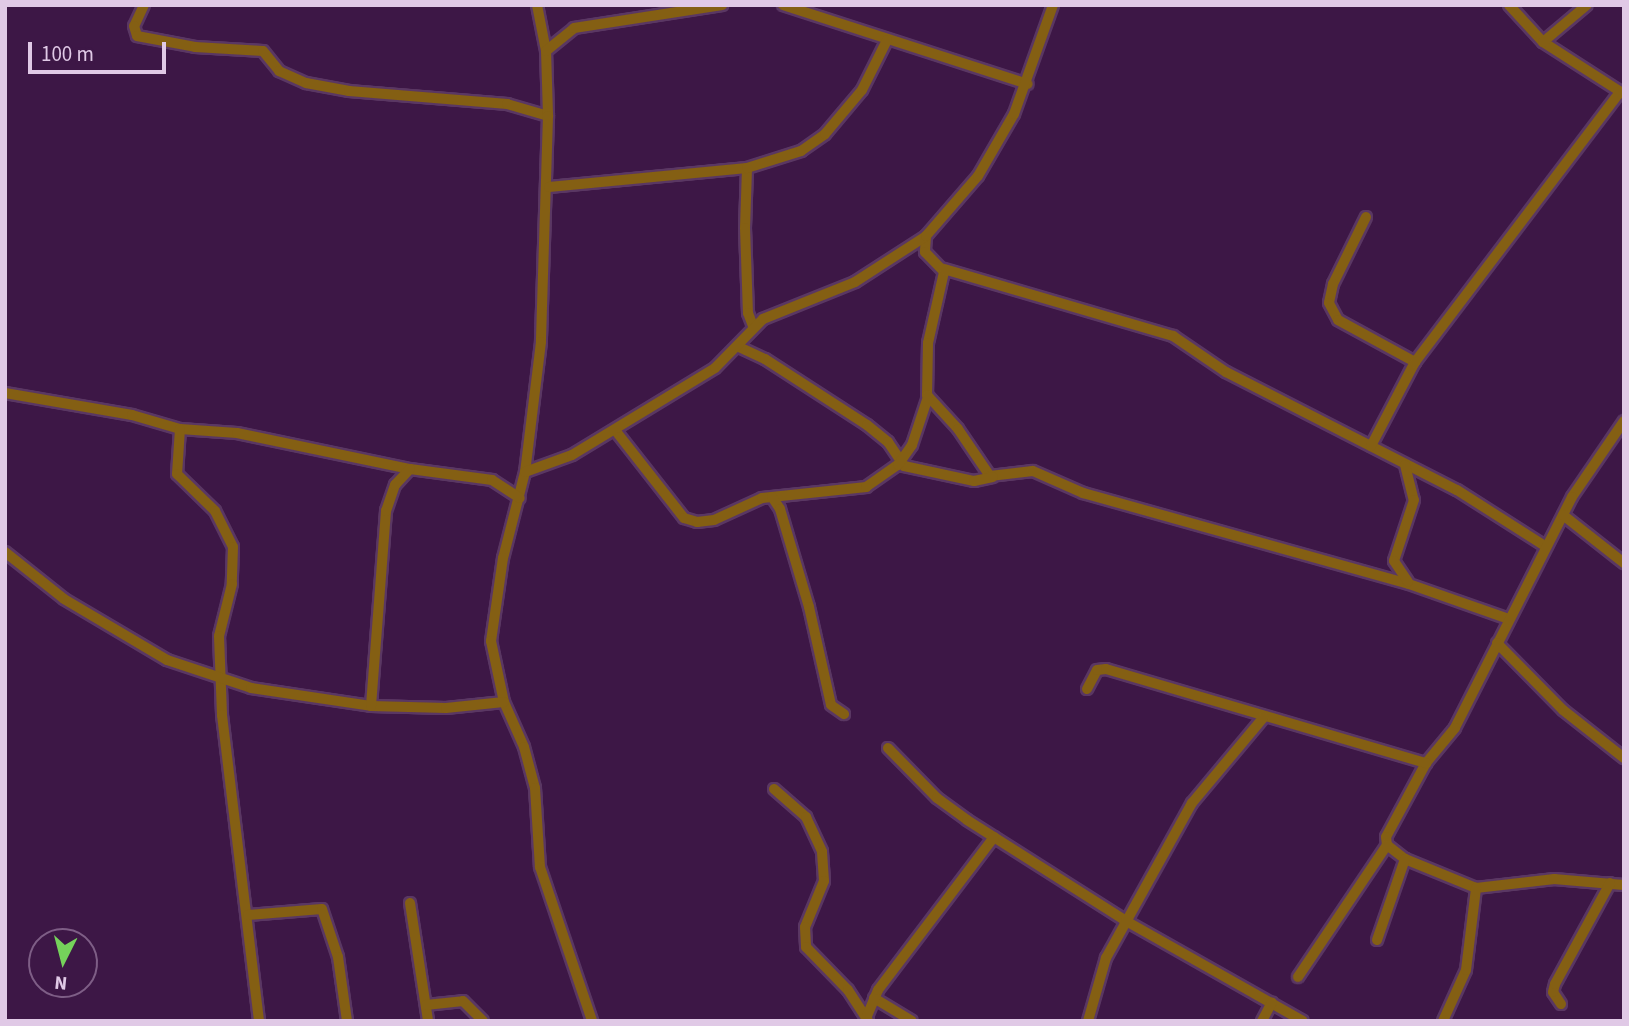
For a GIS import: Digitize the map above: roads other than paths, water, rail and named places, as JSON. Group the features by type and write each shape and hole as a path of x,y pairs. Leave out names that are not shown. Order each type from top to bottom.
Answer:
{"street":[{"path":"144,5 134,26 137,36 195,47 263,51 279,71 306,83 349,92 507,104 548,116"},
{"path":"537,5 546,51 549,187 541,342 526,472 503,558 491,641 504,702 524,747 535,788 540,867 592,1021"},
{"path":"546,51 574,28 722,5"},
{"path":"783,5 1028,84"},
{"path":"526,472 572,455 715,368 738,347 753,326 855,282 926,236 978,176 1028,84 1053,5"},
{"path":"1371,446 1415,362 1622,93 1543,42 1508,5"},
{"path":"1543,42 1587,5"},
{"path":"549,187 747,168 801,151 825,134 862,90 887,40"},
{"path":"747,168 745,228 748,313 753,326"},
{"path":"1366,217 1333,284 1329,303 1338,320 1415,362"},
{"path":"926,236 925,252 944,269 1173,336 1226,373 1457,490 1545,546"},
{"path":"615,430 688,520 714,520 772,497 866,487 901,461 922,423 928,397 928,343 944,286 944,269"},
{"path":"738,347 765,359 867,425 888,442 901,461 915,469 974,481 1033,471 1104,500 1409,584 1508,619"},
{"path":"5,393 132,415 180,429 237,433 410,469 492,480 520,498"},
{"path":"928,397 958,429 986,474 993,477"},
{"path":"1298,977 1387,845 1388,829 1426,763 1455,728 1545,546 1586,473 1624,421"},
{"path":"180,429 177,474 215,511 233,547 233,584 219,636 228,781 248,915 259,1021"},
{"path":"1405,466 1414,500 1394,561 1396,570 1409,584"},
{"path":"371,706 386,511 395,485 410,469"},
{"path":"772,497 780,509 809,607 831,705 844,714"},
{"path":"1563,515 1624,563"},
{"path":"5,552 64,599 167,660 222,675 251,688 371,706 446,708 504,702"},
{"path":"1497,643 1563,710 1624,758"},
{"path":"1087,689 1097,670 1106,669 1263,718 1426,763"},
{"path":"1088,1021 1106,958 1126,921 1210,776 1263,718"},
{"path":"888,748 937,798 994,837 1126,921 1303,1021"},
{"path":"774,789 806,817 822,852 824,880 805,927 806,947 867,1019"},
{"path":"867,1019 874,998 994,837"},
{"path":"1387,845 1405,859 1476,888 1524,880 1624,885"},
{"path":"1377,940 1405,859"},
{"path":"1561,1004 1553,992 1555,984 1610,883"},
{"path":"1443,1021 1466,970 1476,888"},
{"path":"410,903 428,1021"},
{"path":"248,915 321,909 338,957 347,1021"},
{"path":"874,998 912,1021"},
{"path":"426,1005 463,1001 483,1021"},
{"path":"1262,1021 1272,1002"}]}
